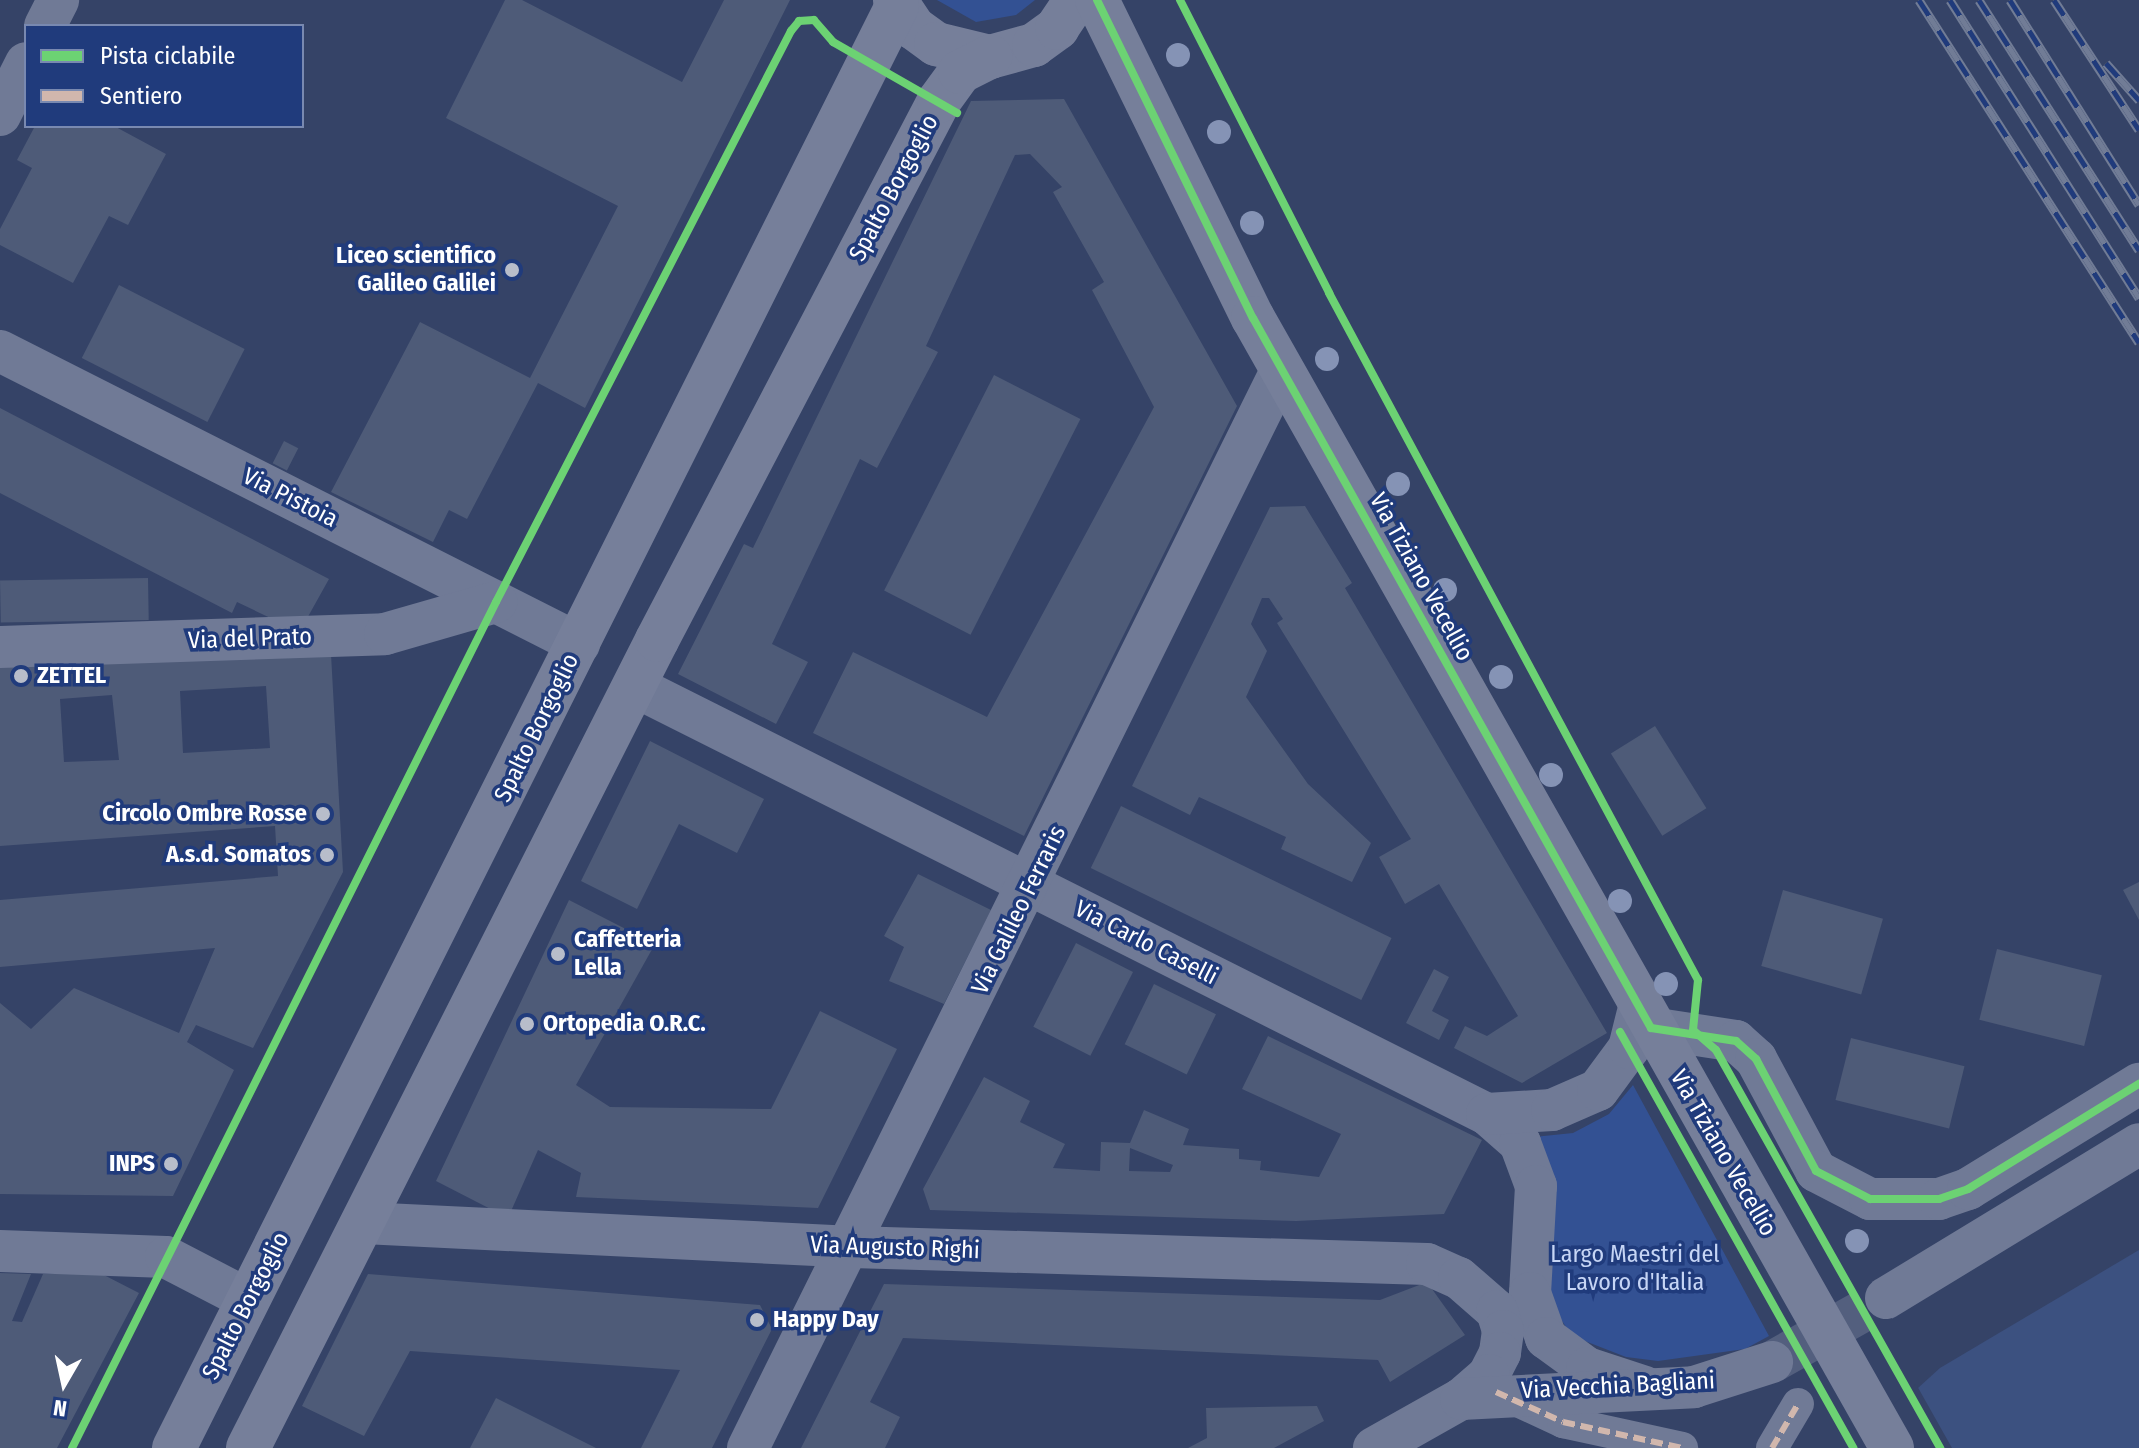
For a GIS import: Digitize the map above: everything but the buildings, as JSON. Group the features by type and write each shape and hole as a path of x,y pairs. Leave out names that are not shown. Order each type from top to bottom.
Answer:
{"main road":[{"name":"Spalto Borgoglio","path":"248,1448 634,686 948,84 990,57 1034,45 1057,28 1076,0"},
{"path":"1097,0 1163,141"},
{"name":"Spalto Borgoglio","path":"174,1448 579,644 896,3 936,44 990,57"},
{"path":"1034,45 1075,46 1097,57 1163,141"},
{"name":"Via Tiziano Vecellio","path":"1163,141 1282,369 1645,1018 1892,1448"}],"street":[{"path":"46,24 58,0"},
{"path":"0,115 24,67"},
{"name":"Via Pistoia","path":"0,351 579,644"},
{"name":"Via Galileo Ferraris","path":"748,1448 852,1247 1282,369"},
{"name":"Via del Prato","path":"0,647 385,634 496,602"},
{"name":"Via Carlo Caselli","path":"634,686 1487,1114"},
{"path":"1487,1114 1552,1110 1598,1090 1629,1048 1645,1018 1736,1041 1756,1059 1816,1171 1870,1199 1939,1199 1968,1189 2139,1084"},
{"path":"1487,1114 1520,1143 1536,1186 1530,1293 1546,1338 1587,1368 1645,1387"},
{"path":"1886,1298 2139,1144"},
{"name":"Via Augusto Righi","path":"364,1223 852,1247 1427,1264 1484,1296 1503,1331 1479,1396"},
{"path":"0,1251 166,1257 249,1300"},
{"name":"Via Vecchia Bagliani","path":"1479,1396 1730,1380 1772,1362"},
{"path":"1374,1448 1479,1396 1563,1422 1682,1448"},
{"path":"1772,1448 1798,1404"}],"green space":[{"path":"937,0 1035,0 1016,15 976,22"},
{"name":"Largo Maestri del Lavoro d'Italia","path":"1633,1085 1769,1336 1745,1349 1658,1361 1626,1357 1572,1336 1550,1303 1534,1137 1573,1133 1609,1114"}],"shaded area":[{"path":"2139,1250 2139,1448 1852,1448 1940,1368"}],"pier":[{"path":"1916,1384 1952,1448 1848,1448 1849,1445"}],"tunnel":[{"path":"1772,1362 1886,1298"}],"railway":[{"path":"1919,0 2139,343"},
{"path":"1950,0 2139,298"},
{"path":"1979,0 2139,250"},
{"path":"2010,0 2139,205"},
{"path":"2054,0 2139,130"},
{"path":"2106,63 2139,100"}],"marked path":[{"path":"1496,1392 1563,1422 1682,1448"},
{"path":"1772,1448 1798,1404"}],"cycle path":[{"path":"1097,0 1253,318 1651,1028 1736,1041 1756,1059 1816,1171 1870,1199 1939,1199 1968,1189 2139,1084"},
{"path":"1180,0 1329,293 1698,980 1693,1030 1716,1050 1940,1448"},
{"path":"72,1448 496,602 791,31 799,21 814,20 833,42 957,113"},
{"path":"1620,1032 1853,1448"}],"place":[{"name":"Liceo scientifico Galileo Galilei","path":"512,270"},
{"name":"ZETTEL","path":"21,676"},
{"name":"Circolo Ombre Rosse","path":"323,814"},
{"name":"A.s.d. Somatos","path":"327,855"},
{"name":"Caffetteria Lella","path":"558,954"},
{"name":"Ortopedia O.R.C.","path":"527,1024"},
{"name":"INPS","path":"171,1164"},
{"name":"Happy Day","path":"757,1320"}]}
